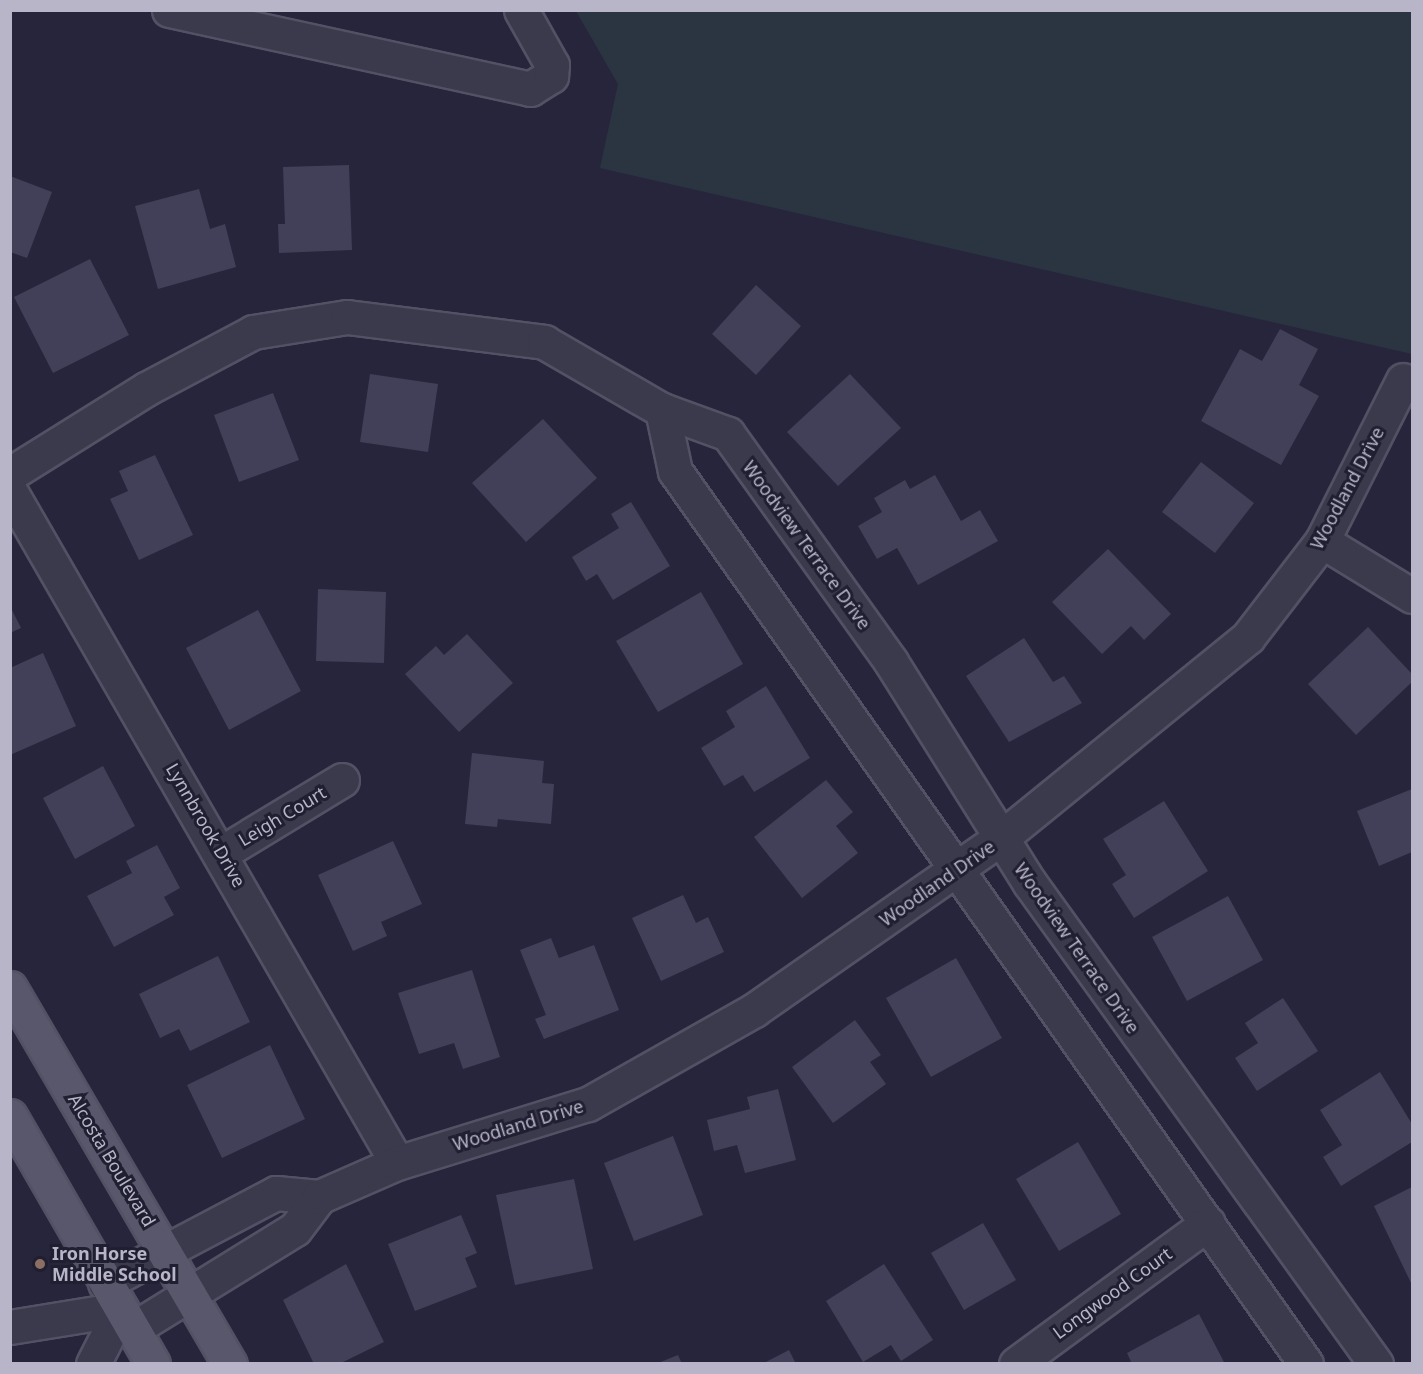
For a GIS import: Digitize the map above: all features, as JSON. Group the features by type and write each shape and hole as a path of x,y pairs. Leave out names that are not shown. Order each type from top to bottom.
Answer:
{"main road":[{"name":"Alcosta Boulevard","path":"10,988 230,1364"},
{"path":"10,1116 153,1364"}],"street":[{"path":"169,10 530,88 551,76 552,65 521,10"},
{"name":"Woodview Terrace Drive","path":"10,474 146,389 254,332 347,317 544,342 662,410 728,434 891,662 1001,838 1250,1194 1376,1364"},
{"name":"Woodland Drive","path":"120,1307 189,1291 295,1229 319,1197 397,1162 588,1104 754,1010 1001,838 1248,637 1322,541 1403,380"},
{"path":"662,410 675,471 954,871 1208,1223 1306,1364"},
{"name":"Lynnbrook Drive","path":"10,491 223,852 397,1162"},
{"path":"1322,541 1413,596"},
{"name":"Leigh Court","path":"223,852 342,780"},
{"name":"Woodland Drive","path":"120,1307 165,1250 276,1193 319,1197"},
{"name":"Longwood Court","path":"1016,1364 1208,1223"},
{"path":"12,1327 120,1307"},
{"path":"93,1364 120,1307"}],"shaded area":[{"path":"576,11 1412,11 1412,354 600,168 618,84"}],"building":[{"path":"349,165 352,250 279,253 278,224 285,224 283,167"},
{"path":"10,176 52,192 27,258 10,252"},
{"path":"199,189 210,229 225,224 236,267 158,289 135,206"},
{"path":"90,259 129,335 53,373 14,297"},
{"path":"756,285 801,326 756,375 712,334"},
{"path":"1280,329 1318,349 1299,385 1319,396 1281,465 1201,421 1240,349 1262,361"},
{"path":"370,374 438,384 428,452 360,442"},
{"path":"850,374 901,428 838,486 787,432"},
{"path":"273,393 299,460 239,482 214,415"},
{"path":"543,419 597,478 526,542 472,483"},
{"path":"155,455 193,535 139,560 110,499 128,491 119,471"},
{"path":"1201,462 1254,503 1215,553 1162,512"},
{"path":"935,475 961,521 980,510 998,541 918,585 897,548 877,559 858,526 882,512 874,498 905,480 910,489"},
{"path":"631,502 670,566 613,600 597,574 586,581 572,557 619,528 611,514"},
{"path":"1108,549 1171,614 1144,640 1131,626 1102,654 1052,602"},
{"path":"318,589 386,592 384,663 316,661"},
{"path":"701,592 743,664 658,712 616,641"},
{"path":"10,606 21,628 10,633"},
{"path":"258,610 301,691 229,730 186,648"},
{"path":"1368,627 1412,674 1412,682 1356,735 1308,684"},
{"path":"467,634 513,683 459,732 405,674 436,646 444,655"},
{"path":"1024,638 1053,682 1064,676 1082,703 1009,742 966,676"},
{"path":"43,653 76,726 10,755 10,668"},
{"path":"766,686 810,758 754,792 743,775 724,786 701,748 735,727 726,711"},
{"path":"472,753 544,761 542,783 554,784 551,824 498,819 497,827 465,824"},
{"path":"103,766 135,826 75,859 43,798"},
{"path":"826,780 853,812 836,826 858,853 802,898 754,837"},
{"path":"1412,789 1412,852 1379,866 1357,811"},
{"path":"1164,801 1208,871 1134,918 1112,884 1126,875 1103,839"},
{"path":"393,841 422,904 381,922 387,936 353,951 318,875"},
{"path":"157,845 180,888 164,897 174,915 114,947 87,896 132,873 126,861"},
{"path":"683,895 696,923 708,917 724,952 661,981 632,918"},
{"path":"1228,896 1263,960 1187,1001 1152,937"},
{"path":"551,938 559,958 594,945 619,1010 544,1039 535,1019 546,1015 520,950"},
{"path":"218,956 250,1022 190,1051 179,1029 160,1038 139,994"},
{"path":"956,958 1002,1038 931,1077 886,998"},
{"path":"472,970 500,1057 463,1069 454,1043 419,1054 398,993"},
{"path":"1283,998 1318,1051 1257,1091 1235,1058 1258,1043 1245,1023"},
{"path":"855,1020 881,1055 870,1062 886,1084 833,1123 792,1067"},
{"path":"270,1045 305,1119 222,1158 187,1085"},
{"path":"1380,1072 1412,1124 1412,1142 1341,1186 1323,1157 1342,1145 1320,1110"},
{"path":"778,1089 796,1160 745,1173 737,1145 714,1151 707,1120 750,1109 747,1097"},
{"path":"673,1136 703,1215 634,1241 604,1163"},
{"path":"1078,1142 1121,1214 1059,1251 1016,1179"},
{"path":"574,1179 593,1269 515,1285 496,1195"},
{"path":"1412,1187 1412,1285 1374,1206"},
{"path":"461,1215 477,1253 465,1258 477,1287 415,1311 388,1244"},
{"path":"983,1223 1016,1280 964,1310 931,1253"},
{"path":"346,1264 384,1342 339,1364 314,1364 283,1300"},
{"path":"884,1264 933,1340 901,1361 891,1345 863,1362 826,1301"},
{"path":"1199,1314 1225,1364 1132,1364 1127,1353"},
{"path":"789,1350 796,1364 762,1364"},
{"path":"678,1355 682,1364 658,1364 658,1363"}],"place":[{"name":"Iron Horse Middle School","path":"40,1264"}]}
